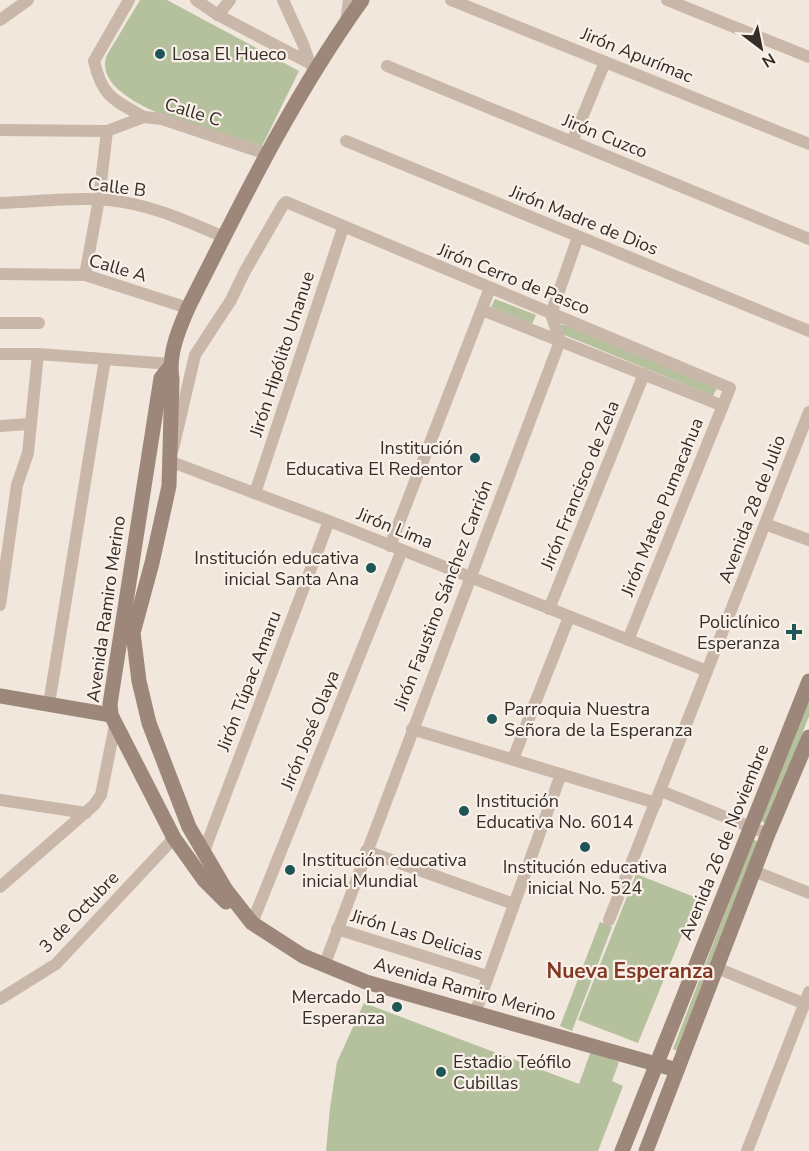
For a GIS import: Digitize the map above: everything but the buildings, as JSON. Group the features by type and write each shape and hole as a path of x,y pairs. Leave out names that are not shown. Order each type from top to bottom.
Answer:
{"street":[{"path":"0,20 28,0"},
{"path":"129,0 94,61 104,91 144,117"},
{"path":"195,0 218,15 313,66"},
{"path":"218,15 230,0"},
{"path":"283,0 313,66"},
{"path":"346,22 349,0"},
{"name":"Avenida Ramiro Merino","path":"362,0 313,66 188,308 179,328 170,365 161,378 110,704 113,720 174,838 204,880 252,923 280,943 324,966 366,982 677,1070"},
{"name":"Jirón Apurímac","path":"451,0 809,144"},
{"path":"667,0 809,57"},
{"path":"572,142 605,62"},
{"name":"Jirón Cuzco","path":"387,66 809,239"},
{"name":"Calle C","path":"0,130 107,131 144,117 162,119 267,154"},
{"path":"85,275 99,199 107,131"},
{"name":"Jirón Madre de Dios","path":"346,141 809,332"},
{"name":"Calle B","path":"0,203 99,199 132,204 177,216 224,237"},
{"name":"Jirón Cerro de Pasco","path":"169,459 176,443 195,355 231,300 245,271 285,203 730,388"},
{"name":"Jirón Hipólito Unanue","path":"255,493 343,228"},
{"path":"560,341 552,314 578,237"},
{"name":"Calle A","path":"0,274 85,275 188,308"},
{"name":"Jirón José Olaya","path":"252,923 396,548 490,288"},
{"path":"482,310 723,406"},
{"path":"0,322 39,323"},
{"name":"Jirón Faustino Sánchez Carrión","path":"324,966 336,929 560,341"},
{"path":"0,354 38,354 170,365"},
{"path":"0,605 17,485 28,453 29,424 38,354"},
{"path":"49,704 105,359"},
{"name":"Avenida Ramiro Merino","path":"170,365 172,379 169,486 133,638 139,681 149,723 189,827 226,891 252,923"},
{"name":"Jirón Francisco de Zela","path":"549,609 644,374"},
{"name":"Jirón Mateo Pumacahua","path":"628,640 730,388"},
{"name":"Avenida 28 de Julio","path":"609,920 809,412"},
{"path":"0,426 29,424"},
{"name":"Jirón Lima","path":"169,459 707,671"},
{"name":"Jirón Túpac Amaru","path":"203,854 329,522"},
{"path":"765,524 809,540"},
{"path":"513,759 569,617"},
{"name":"Avenida 26 de Noviembre","path":"622,1151 809,681"},
{"path":"0,696 49,704 113,720 100,795 87,813 0,887"},
{"path":"412,729 656,803"},
{"path":"646,1151 768,834 808,740"},
{"path":"475,1012 561,774"},
{"path":"661,790 768,834"},
{"path":"0,800 87,813"},
{"name":"3 de Octubre","path":"0,999 56,963 174,838"},
{"path":"366,851 514,904"},
{"path":"754,871 809,893"},
{"name":"Jirón Las Delicias","path":"336,929 487,976"},
{"path":"717,968 807,998 747,1151"}],"green space":[{"path":"140,0 167,0 299,71 262,146 160,114 131,99 113,84 107,75 105,65 107,55"},
{"path":"495,299 536,315 532,324 491,307"},
{"path":"560,325 565,325 717,388 713,396 562,334"},
{"path":"809,697 809,716 767,824 761,821"},
{"path":"753,839 758,842 678,1051 673,1049"},
{"path":"636,874 697,898 638,1043 578,1020"},
{"path":"600,922 612,927 572,1031 560,1026"},
{"name":"Estadio Teófilo Cubillas","path":"364,1003 579,1084 591,1051 619,1062 612,1081 623,1086 598,1151 326,1151 337,1062"}],"place":[{"name":"Losa El Hueco","path":"160,54"},
{"name":"Institución Educativa El Redentor","path":"475,458"},
{"name":"Institución educativa inicial Santa Ana","path":"371,568"},
{"name":"Policlínico Esperanza","path":"794,632"},
{"name":"Parroquia Nuestra Señora de la Esperanza","path":"492,719"},
{"name":"Institución Educativa No. 6014","path":"464,811"},
{"name":"Institución educativa inicial No. 524","path":"585,847"},
{"name":"Institución educativa inicial Mundial","path":"290,870"},
{"name":"Mercado La Esperanza","path":"397,1007"},
{"name":"Estadio Teófilo Cubillas","path":"441,1072"}],"district":[{"name":"Nueva Esperanza","path":"630,971"}]}
